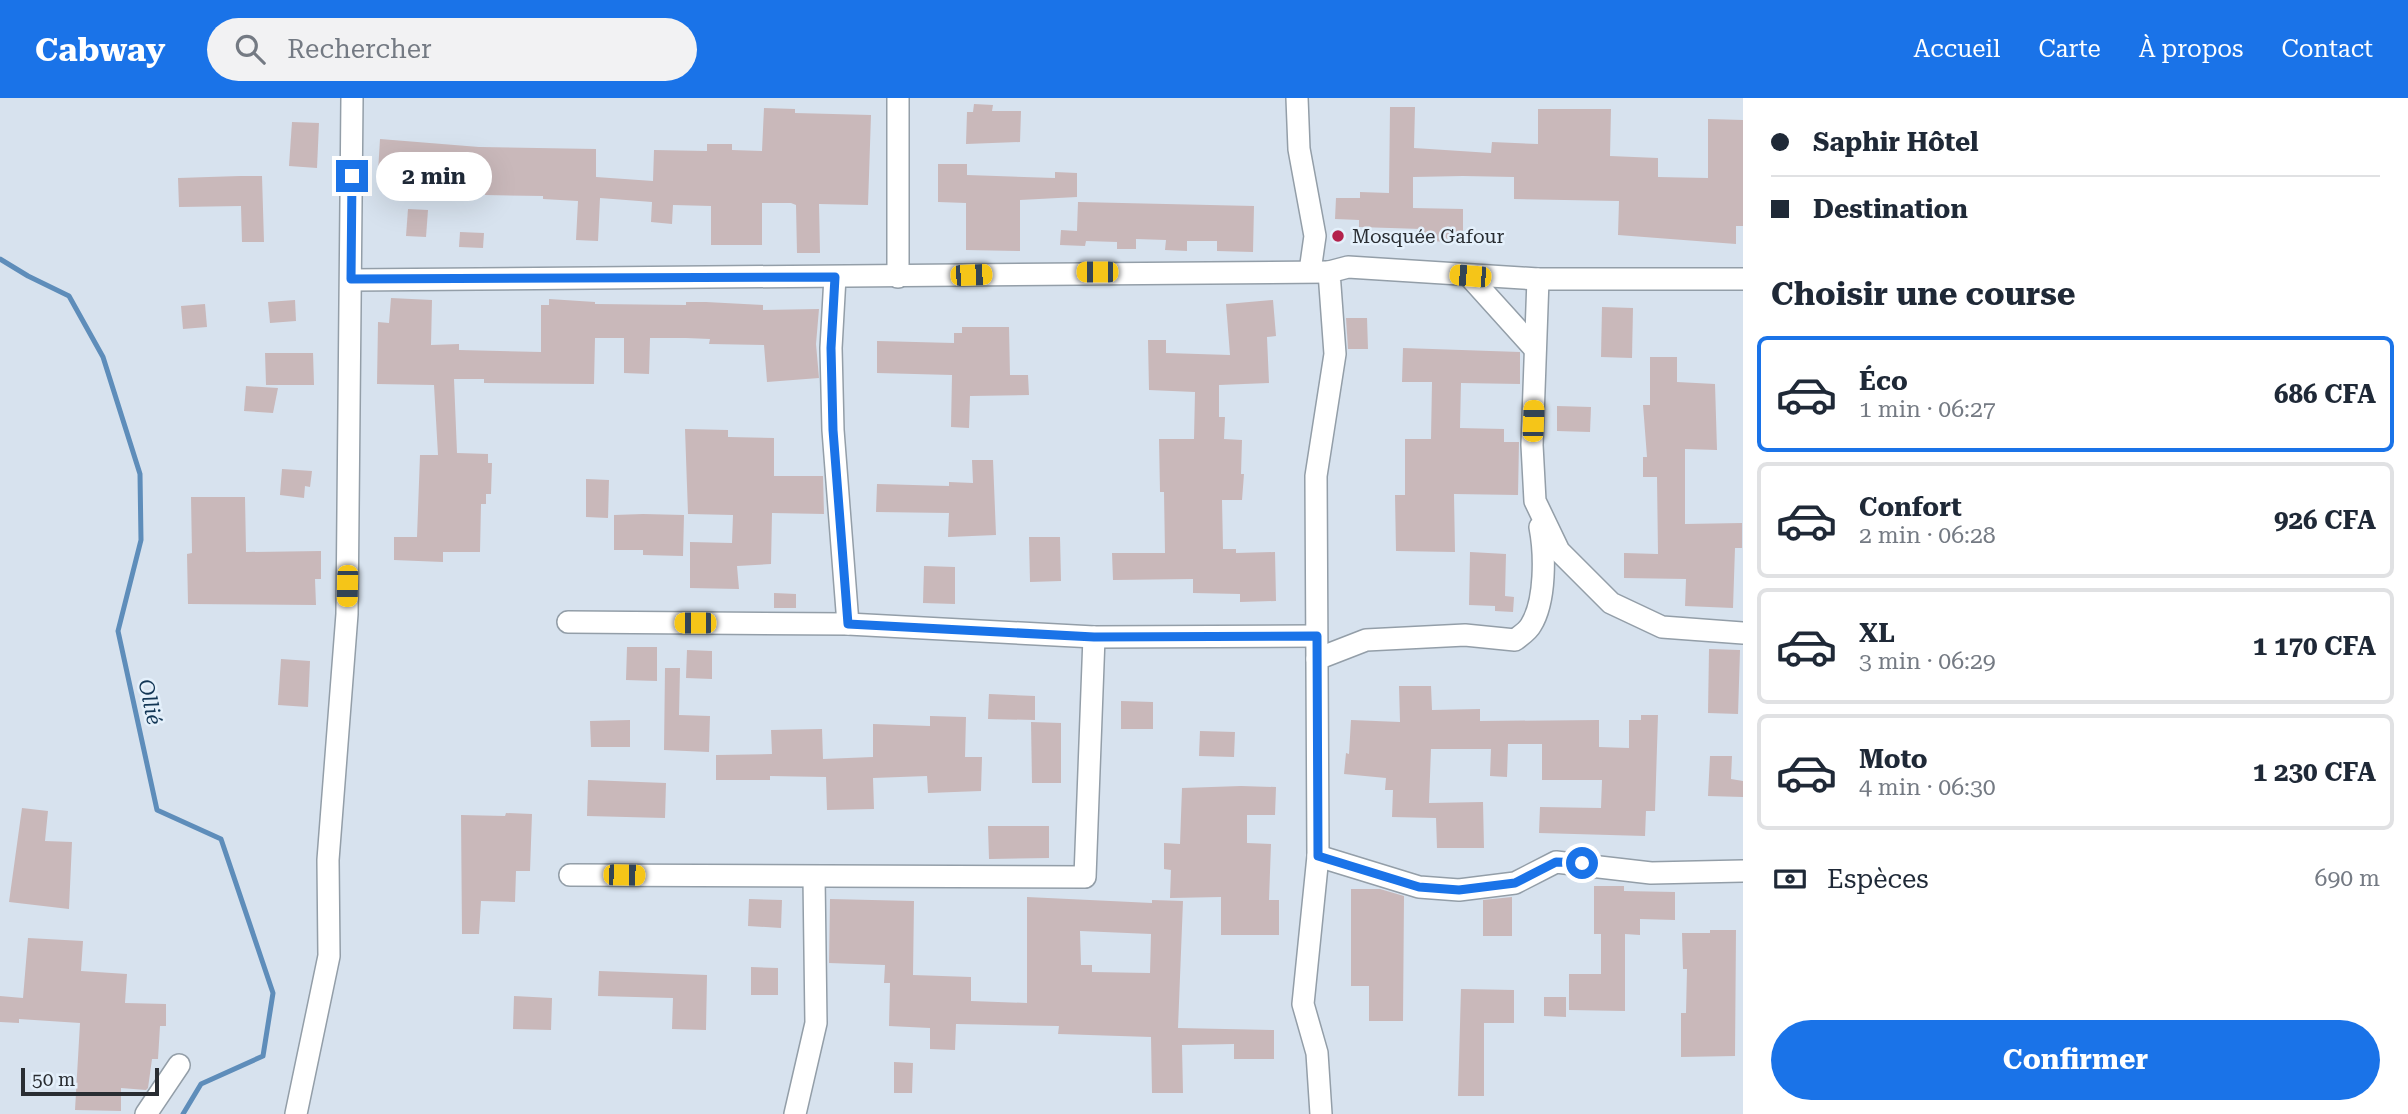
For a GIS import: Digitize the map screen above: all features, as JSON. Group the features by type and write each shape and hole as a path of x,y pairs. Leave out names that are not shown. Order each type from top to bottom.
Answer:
{"street":[{"path":"296,1114 329,956 328,860 347,614 352,98"},
{"path":"898,98 898,277"},
{"path":"1297,98 1299,149 1335,354 1316,477 1318,856 1303,1004 1317,1053 1321,1114"},
{"path":"351,279 1320,272 1348,267 1538,279 1743,279"},
{"path":"1470,276 1535,349"},
{"path":"835,277 831,348 833,430 848,624"},
{"path":"1317,659 1366,640 1465,635 1515,640 1532,625 1540,597 1545,555 1535,501 1532,445 1538,279"},
{"path":"1535,501 1559,551 1611,603 1662,627 1743,633"},
{"path":"568,622 848,624 1094,637 1317,636"},
{"path":"570,874 1085,877 1094,637"},
{"path":"1318,856 1419,887 1459,890 1515,883 1556,862 1651,873 1743,871"},
{"path":"795,1114 816,1023 814,877"},
{"path":"146,1114 163,1093 179,1065"}],"building":[{"path":"974,104 993,105 992,111 1021,111 1020,142 966,144 967,112 973,112"},
{"path":"1390,107 1415,107 1414,148 1491,153 1492,142 1538,144 1538,109 1611,109 1610,156 1658,158 1658,177 1708,178 1708,119 1743,120 1743,226 1736,226 1736,244 1618,235 1619,201 1514,199 1514,177 1463,176 1413,177 1413,208 1463,209 1463,242 1420,241 1421,229 1359,227 1359,220 1335,219 1336,198 1360,198 1360,192 1389,193"},
{"path":"764,108 795,109 795,113 871,115 868,205 819,204 820,253 797,253 796,205 791,203 762,203 762,245 711,245 711,206 673,205 672,224 651,222 652,202 600,198 598,241 576,240 578,201 543,199 543,196 485,195 486,178 378,172 380,139 479,147 596,149 596,177 653,181 654,150 707,151 707,144 732,144 732,150 762,151"},
{"path":"292,122 319,123 317,168 289,166"},
{"path":"938,164 967,164 967,175 1055,178 1055,172 1077,173 1077,197 1020,200 1020,251 966,250 966,203 938,202"},
{"path":"262,176 264,242 242,242 241,206 179,207 178,178"},
{"path":"1078,202 1254,206 1253,252 1217,251 1217,241 1187,241 1187,251 1165,250 1166,240 1136,239 1136,249 1117,249 1117,242 1086,241 1085,246 1060,245 1061,230 1077,231"},
{"path":"408,209 428,210 426,237 406,236"},
{"path":"460,232 484,233 483,248 459,247"},
{"path":"391,298 432,300 431,345 459,344 459,350 541,352 541,305 549,305 549,299 595,304 686,305 686,302 706,302 763,305 763,310 819,309 816,344 819,378 767,382 764,345 709,344 710,339 686,338 650,338 649,374 624,373 624,338 595,338 594,384 484,383 484,379 454,379 457,453 488,454 488,463 492,463 491,494 486,494 486,504 481,504 480,552 443,552 443,562 394,560 394,537 417,537 420,455 438,455 434,385 377,384 378,322 389,323"},
{"path":"295,300 296,321 270,323 268,302"},
{"path":"1273,300 1276,336 1267,337 1269,383 1219,385 1219,417 1225,417 1224,439 1242,440 1241,474 1244,474 1242,500 1222,500 1223,549 1236,549 1236,553 1275,552 1276,601 1240,602 1240,594 1193,593 1193,579 1113,580 1112,553 1165,553 1164,492 1160,492 1159,439 1194,439 1195,392 1149,390 1148,340 1166,340 1166,353 1230,355 1226,304"},
{"path":"205,304 207,327 183,329 181,306"},
{"path":"1602,307 1633,308 1632,358 1601,357"},
{"path":"1346,318 1367,318 1368,349 1348,349"},
{"path":"962,327 1009,327 1010,375 1028,375 1029,395 970,396 969,428 951,427 952,375 877,373 877,341 954,343 954,333 962,333"},
{"path":"1403,348 1520,352 1520,384 1461,383 1460,428 1504,429 1504,442 1519,442 1518,495 1454,494 1455,552 1396,551 1395,495 1405,495 1405,439 1431,439 1432,382 1402,382"},
{"path":"265,353 313,353 314,385 266,385"},
{"path":"1650,357 1677,357 1677,382 1715,384 1717,450 1685,449 1685,524 1742,523 1742,548 1735,548 1733,608 1685,606 1686,579 1624,578 1624,553 1658,554 1657,477 1643,477 1643,457 1647,457 1643,405 1650,405"},
{"path":"246,386 278,388 273,413 244,411"},
{"path":"1557,406 1591,407 1590,432 1557,431"},
{"path":"685,429 728,430 728,437 774,438 774,476 823,476 824,514 772,513 771,564 737,566 739,589 690,588 690,542 732,543 733,515 688,514"},
{"path":"972,460 993,460 996,535 948,537 949,513 876,512 877,484 949,486 949,482 973,483"},
{"path":"282,469 312,471 310,487 305,486 304,498 280,495"},
{"path":"586,479 609,480 608,518 586,517"},
{"path":"191,497 245,497 246,552 321,551 321,579 315,579 316,605 188,604 187,554 192,553"},
{"path":"614,515 684,515 683,556 643,555 643,550 614,550"},
{"path":"1029,537 1060,537 1061,581 1030,582"},
{"path":"1470,552 1506,554 1505,596 1514,597 1513,612 1495,611 1495,606 1469,605"},
{"path":"924,566 955,567 955,604 923,603"},
{"path":"774,593 796,594 796,608 774,608"},
{"path":"627,647 657,647 657,681 626,680"},
{"path":"1709,649 1740,650 1738,714 1708,713"},
{"path":"687,650 712,651 712,679 686,678"},
{"path":"281,659 310,661 308,707 278,705"},
{"path":"665,668 680,668 679,715 710,716 709,752 664,750"},
{"path":"1399,686 1431,686 1432,710 1480,709 1480,721 1599,720 1599,747 1629,748 1629,720 1641,720 1641,715 1658,715 1655,811 1646,811 1645,836 1539,833 1540,807 1601,808 1602,780 1542,780 1542,744 1508,744 1507,777 1490,776 1491,749 1431,749 1429,803 1483,802 1484,848 1437,848 1436,818 1392,817 1393,790 1385,790 1386,778 1344,774 1346,753 1349,754 1351,720 1400,722"},
{"path":"989,694 1035,696 1035,720 988,719"},
{"path":"1121,701 1153,702 1153,729 1121,729"},
{"path":"930,716 966,717 965,757 982,757 981,791 928,793 927,776 873,778 874,809 827,810 826,777 770,776 770,780 716,780 716,755 772,754 771,730 822,729 823,759 873,757 873,724 930,726"},
{"path":"630,720 630,747 591,747 590,721"},
{"path":"1031,722 1061,723 1061,783 1032,783"},
{"path":"1200,731 1235,732 1234,757 1199,756"},
{"path":"1710,756 1732,756 1731,779 1743,781 1743,797 1708,796"},
{"path":"588,780 666,783 665,818 587,816"},
{"path":"1276,787 1275,815 1247,815 1247,843 1271,844 1269,900 1279,900 1279,935 1221,935 1221,897 1170,898 1171,870 1164,869 1164,843 1180,844 1182,788"},
{"path":"22,808 48,811 45,841 72,842 69,909 9,902"},
{"path":"506,813 532,814 530,871 516,871 515,902 481,901 479,934 462,934 461,815 505,816"},
{"path":"988,826 1049,826 1049,858 989,859"},
{"path":"1594,886 1624,886 1624,891 1675,892 1675,920 1640,919 1640,935 1625,934 1625,1011 1569,1010 1569,974 1601,974 1601,934 1594,934"},
{"path":"1351,889 1380,889 1404,896 1403,1021 1369,1021 1369,986 1351,986"},
{"path":"1027,897 1152,903 1152,900 1183,901 1178,1028 1274,1030 1274,1059 1234,1059 1234,1044 1182,1045 1183,1093 1152,1093 1151,1037 1058,1034 1059,1026 956,1024 955,1050 930,1049 930,1028 889,1026 890,983 884,983 885,965 829,963 830,899 914,901 913,975 971,977 971,1001 1027,1003","holes":["1080,931 1151,934 1150,973 1092,972 1092,965 1081,965"]},
{"path":"1512,897 1512,936 1483,936 1483,900"},
{"path":"749,899 782,900 781,928 748,926"},
{"path":"1710,930 1736,930 1735,1056 1681,1057 1681,1013 1686,1013 1687,969 1683,969 1682,933 1710,933"},
{"path":"28,938 83,941 81,971 127,974 125,1003 166,1004 166,1026 160,1026 158,1059 152,1059 148,1088 121,1088 121,1111 75,1110 80,1023 19,1019 19,1023 0,1022 0,996 23,998"},
{"path":"751,967 778,968 778,995 751,995"},
{"path":"599,971 707,975 706,1030 672,1029 673,998 598,996"},
{"path":"1461,989 1514,990 1514,1023 1484,1023 1484,1096 1458,1096"},
{"path":"514,996 552,998 551,1030 513,1029"},
{"path":"1544,997 1566,997 1566,1017 1544,1016"},
{"path":"894,1062 913,1063 912,1093 894,1093"}],"waterway":[{"name":"Ollié","path":"0,259 69,296 103,357 140,474 141,540 118,631 157,810 221,839 273,993 263,1056 201,1084 183,1114"}],"place":[{"name":"Mosquée Gafour","path":"1338,236"}],"route":[{"path":"352,176 351,279 835,277 831,348 833,430 848,584 848,624 1094,637 1317,636 1318,856 1419,887 1459,890 1515,883 1556,862 1582,863"}]}
